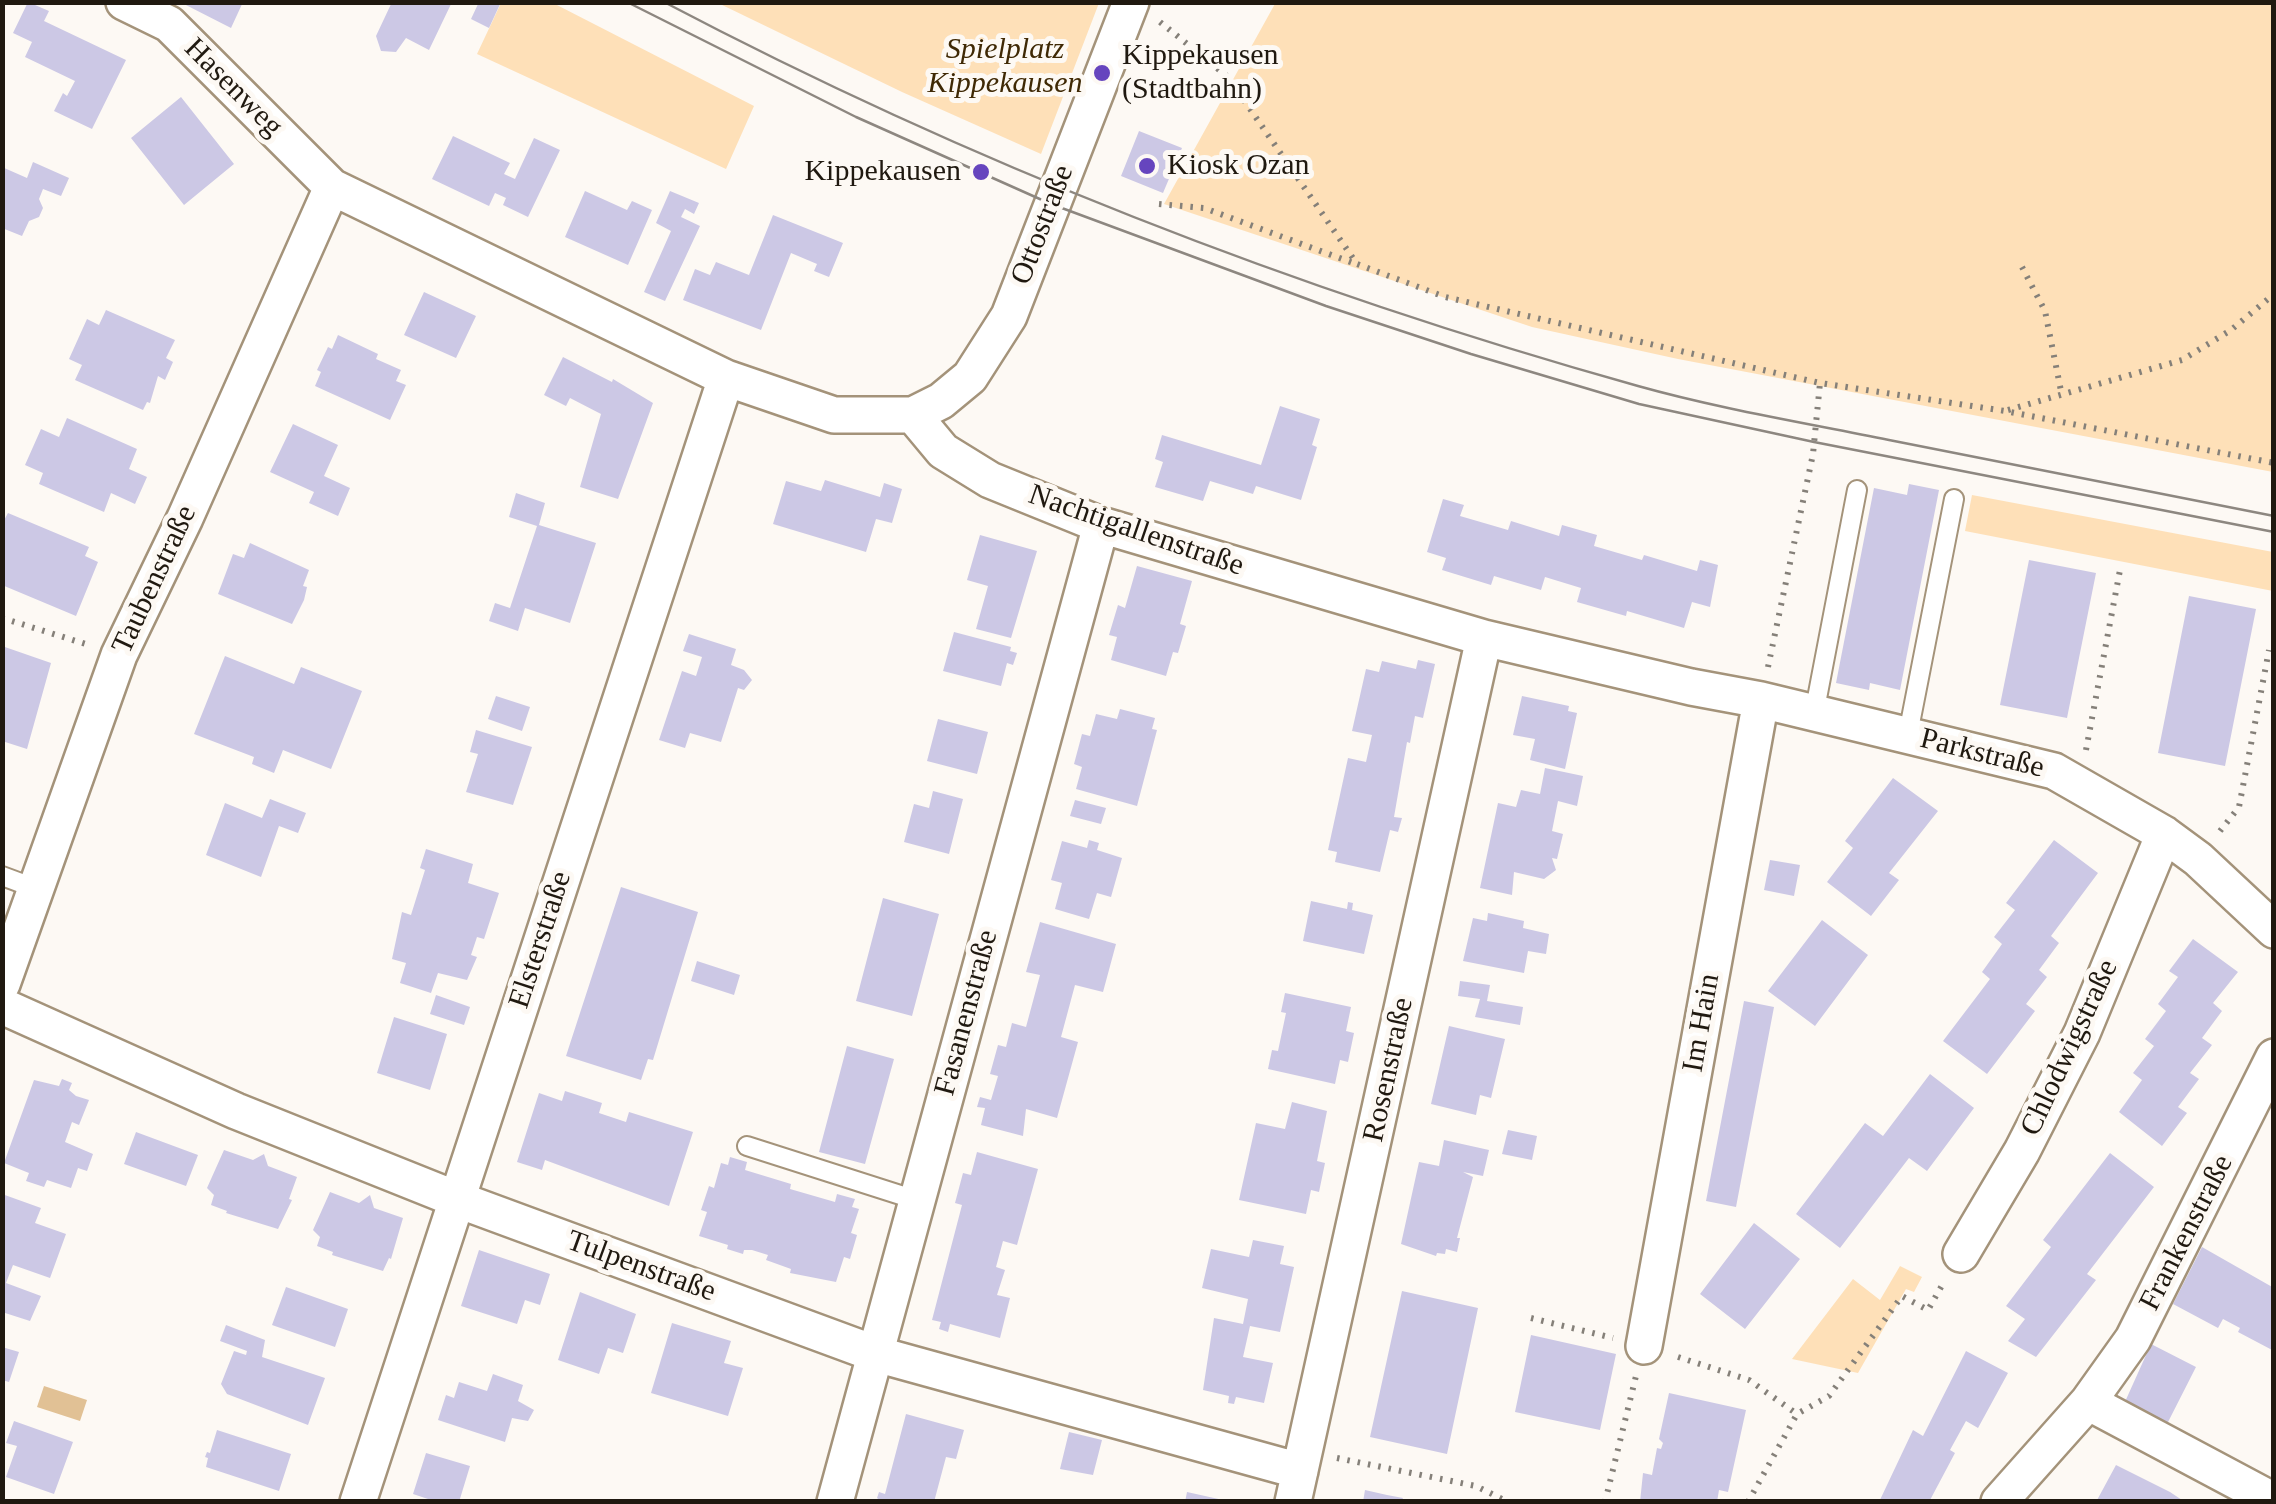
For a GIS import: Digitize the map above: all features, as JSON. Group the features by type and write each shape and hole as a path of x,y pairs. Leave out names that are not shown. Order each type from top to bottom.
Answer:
{"street":[{"name":"Hasenweg","path":"124,2 170,24 332,187"},
{"name":"Ottostraße","path":"913,415 941,401 970,377 1009,316 1141,9"},
{"path":"332,187 726,378 834,415 913,415"},
{"name":"Taubenstraße","path":"2,984 119,655 185,518 332,187"},
{"name":"Elsterstraße","path":"358,1502 726,378"},
{"name":"Nachtigallenstraße","path":"913,415 943,450 990,480 1101,525 1484,638 1761,700"},
{"name":"Fasanenstraße","path":"835,1502 1101,525"},
{"name":"Rosenstraße","path":"1300,1475 1484,638"},
{"name":"Parkstraße","path":"1761,700 2054,771 2164,834 2198,859 2274,930"},
{"name":"Im Hain","path":"1644,1346 1761,700"},
{"name":"Chlodwigstraße","path":"1960,1254 2022,1150 2082,1033 2164,834"},
{"name":"Tulpenstraße","path":"2,1006 236,1111 456,1199 876,1354 1300,1475"},
{"name":"Frankenstraße","path":"1999,1502 2088,1402 2133,1339 2274,1057"},
{"path":"2088,1402 2274,1501"}],"lane":[{"path":"1814,714 1857,490"},
{"path":"1908,734 1954,499"},
{"path":"2,876 37,889"},
{"path":"747,1146 916,1200"}],"path":[{"path":"1141,9 1228,76 1357,264"},
{"path":"1159,204 1204,208 1445,300 1820,383 2005,411 2274,463"},
{"path":"2022,267 2045,311 2062,396"},
{"path":"2005,411 2182,360 2231,330 2274,294"},
{"path":"1761,700 1813,454 1820,383"},
{"path":"2080,786 2120,570"},
{"path":"2,618 119,655"},
{"path":"2198,859 2239,806 2269,650"},
{"path":"1748,1502 1798,1414 1829,1396 1902,1296 1928,1310 1960,1254"},
{"path":"1530,1318 1644,1346 1749,1380 1798,1414"},
{"path":"1605,1502 1644,1346"},
{"path":"1300,1475 1476,1486 1508,1502"}],"green space":[{"path":"1276,2 2273,3 2273,472 1678,359 1532,327 1164,204"},
{"path":"501,3 553,3 754,106 726,169 477,54"},
{"name":"Spielplatz Kippekausen","path":"718,3 1099,3 1041,154"},
{"path":"1972,495 2273,552 2273,591 1965,531"},
{"path":"1900,1266 1922,1277 1914,1292 1906,1289 1858,1373 1792,1359 1853,1279 1880,1300"}],"shaded area":[{"path":"44,1386 87,1400 80,1421 37,1407"}],"building":[{"path":"28,2 49,11 44,21 126,60 92,129 54,111 75,81 25,57 32,42 13,33"},
{"path":"180,2 243,2 231,28"},
{"path":"392,2 452,2 429,50 406,38 396,52 381,51 376,36"},
{"path":"479,2 501,2 489,28 471,19"},
{"path":"181,97 234,164 184,205 131,138"},
{"path":"1139,131 1182,148 1163,193 1121,176"},
{"path":"453,136 510,163 504,174 515,179 534,138 560,150 528,217 503,205 506,198 495,193 489,206 432,179"},
{"path":"33,162 69,178 61,196 43,189 39,217 29,221 22,236 2,228 2,167 27,178"},
{"path":"585,191 627,210 632,201 652,210 628,265 565,237"},
{"path":"670,191 699,203 694,214 685,209 681,217 700,226 665,301 644,292 671,231 656,223"},
{"path":"773,215 843,243 829,277 814,271 817,264 791,253 761,330 683,300 695,269 710,275 716,262 749,275"},
{"path":"424,292 476,316 456,358 404,335"},
{"path":"106,310 175,340 166,358 173,362 165,380 158,376 150,403 143,410 75,380 82,365 69,359 87,319 99,325"},
{"path":"338,335 401,370 396,381 406,385 390,420 315,386 321,372 317,370"},
{"path":"563,357 612,382 613,379 653,403 618,499 580,487 601,414 570,398 566,406 544,395"},
{"path":"1280,406 1320,419 1312,445 1317,447 1301,500 1256,486 1253,494 1210,481 1203,501 1155,487 1163,462 1155,459 1162,435 1261,465"},
{"path":"67,418 137,449 129,469 147,477 135,504 111,493 104,512 39,484 43,473 25,465 41,429 59,437"},
{"path":"293,424 338,445 324,476 350,488 338,516 309,503 314,492 270,472"},
{"path":"825,480 880,497 884,483 902,489 892,523 876,519 866,552 773,524 786,481 821,491"},
{"path":"1909,484 1939,490 1900,690 1870,683 1869,690 1836,683 1874,488 1907,495"},
{"path":"516,493 545,503 539,525 596,543 570,623 525,608 518,631 489,621 495,603 510,608 537,526 509,517"},
{"path":"1443,499 1464,505 1460,516 1508,530 1511,521 1559,536 1562,525 1597,535 1594,546 1642,560 1644,555 1697,571 1700,560 1718,565 1710,607 1692,602 1684,628 1627,611 1626,616 1577,602 1581,588 1545,577 1541,590 1494,576 1491,585 1442,570 1446,558 1427,552"},
{"path":"8,513 89,547 85,556 98,562 76,616 2,585 2,524"},
{"path":"980,535 1037,551 1011,638 976,629 988,586 967,580"},
{"path":"250,543 309,570 303,586 307,587 304,600 292,624 218,594 233,554 244,558"},
{"path":"2029,560 2096,573 2067,718 2000,705"},
{"path":"1137,566 1192,581 1180,624 1186,626 1166,676 1111,660 1117,637 1109,635 1118,605 1125,608"},
{"path":"2189,596 2256,609 2225,766 2158,753"},
{"path":"954,632 1011,647 1010,651 1017,653 1013,665 1007,663 1001,686 943,671"},
{"path":"689,634 736,649 731,665 744,670 752,680 744,690 738,688 721,742 690,733 685,748 659,740 682,671 696,676 702,657 683,651"},
{"path":"2,646 51,663 27,749 2,741"},
{"path":"225,656 294,684 301,667 362,691 331,769 283,750 274,773 252,764 254,757 194,734"},
{"path":"1418,660 1435,664 1423,718 1415,716 1410,743 1407,742 1394,817 1402,818 1398,832 1390,830 1380,872 1335,862 1337,852 1328,850 1348,758 1366,762 1372,735 1352,731 1366,669 1379,672 1382,661 1416,669"},
{"path":"496,696 530,707 522,731 488,719"},
{"path":"1522,696 1569,706 1568,711 1577,713 1565,769 1530,760 1535,739 1513,735"},
{"path":"1120,709 1155,718 1152,729 1157,730 1137,806 1076,789 1082,767 1074,764 1082,734 1090,736 1096,714 1117,719"},
{"path":"938,719 988,732 977,774 927,761"},
{"path":"476,730 532,747 513,805 466,792 478,754 470,752"},
{"path":"1545,768 1583,776 1577,806 1558,801 1552,831 1563,834 1557,859 1552,858 1556,870 1544,879 1514,872 1512,895 1480,888 1498,803 1516,807 1521,790 1540,794"},
{"path":"1893,778 1938,811 1889,873 1899,880 1871,916 1827,882 1853,848 1845,841"},
{"path":"933,791 963,799 949,854 904,842 914,804 929,808"},
{"path":"270,799 306,813 298,833 279,826 261,877 206,855 225,803 262,818"},
{"path":"1075,800 1106,808 1101,824 1070,816"},
{"path":"1089,840 1099,843 1097,850 1122,858 1111,897 1097,893 1089,919 1055,909 1062,883 1051,880 1062,841 1087,848"},
{"path":"2054,840 2098,873 2051,936 2059,943 2039,970 2047,977 2026,1004 2035,1011 1987,1074 1943,1041 1990,979 1982,972 2002,944 1994,937 2015,910 2006,903"},
{"path":"426,849 473,864 468,883 499,893 484,939 477,937 471,955 477,957 467,980 438,973 431,993 400,983 406,963 392,959 402,912 411,915 425,870 420,868"},
{"path":"1770,860 1800,865 1794,896 1764,890"},
{"path":"621,887 698,912 653,1060 648,1059 641,1080 566,1056"},
{"path":"883,898 939,914 912,1016 856,1001"},
{"path":"1311,901 1347,909 1348,902 1353,903 1352,910 1373,915 1364,954 1303,941"},
{"path":"1488,913 1524,921 1523,928 1549,934 1546,954 1528,951 1524,973 1463,961 1473,918 1487,921"},
{"path":"1822,920 1868,955 1815,1026 1768,991"},
{"path":"1040,922 1116,944 1103,992 1075,985 1061,1037 1078,1042 1057,1118 1026,1109 1023,1136 981,1125 985,1108 977,1107 980,1097 991,1100 998,1076 990,1074 998,1045 1006,1047 1012,1023 1026,1027 1040,975 1026,972"},
{"path":"2193,939 2238,972 2213,1003 2222,1011 2202,1038 2212,1045 2190,1073 2199,1079 2178,1107 2187,1113 2162,1146 2119,1112 2142,1080 2133,1073 2154,1046 2145,1039 2166,1011 2158,1004 2178,977 2169,971"},
{"path":"697,961 740,975 734,995 691,981"},
{"path":"1460,981 1490,985 1487,1001 1523,1007 1520,1025 1475,1017 1480,999 1458,996"},
{"path":"1285,993 1351,1007 1346,1031 1354,1033 1348,1062 1340,1060 1335,1084 1268,1069 1272,1050 1278,1051 1286,1013 1281,1012"},
{"path":"436,995 470,1007 464,1025 430,1014"},
{"path":"1744,1001 1774,1007 1736,1207 1706,1201"},
{"path":"394,1017 447,1034 430,1090 377,1073"},
{"path":"1449,1026 1505,1039 1491,1098 1480,1095 1476,1115 1431,1104"},
{"path":"847,1046 894,1059 865,1164 819,1152"},
{"path":"1930,1074 1974,1108 1927,1171 1909,1158 1840,1248 1796,1214 1865,1123 1883,1136"},
{"path":"62,1079 72,1083 69,1090 76,1096 89,1100 79,1125 72,1122 65,1142 93,1154 87,1171 78,1168 71,1188 47,1180 44,1187 26,1181 29,1173 4,1163 34,1080 59,1086"},
{"path":"565,1091 602,1103 599,1113 626,1122 629,1112 693,1132 669,1206 545,1160 542,1170 517,1162 539,1093 562,1101"},
{"path":"1292,1102 1327,1111 1317,1161 1325,1163 1319,1192 1311,1190 1306,1214 1239,1200 1256,1123 1285,1129"},
{"path":"1508,1130 1537,1136 1532,1160 1502,1154"},
{"path":"136,1132 198,1155 186,1186 124,1164"},
{"path":"1444,1140 1489,1150 1483,1176 1463,1172 1473,1177 1457,1252 1446,1249 1445,1254 1436,1256 1401,1244 1419,1162 1439,1166"},
{"path":"224,1150 253,1160 264,1154 268,1166 297,1177 289,1199 292,1200 278,1229 211,1205 214,1195 207,1188"},
{"path":"977,1152 1038,1169 1017,1245 1003,1241 996,1267 1005,1270 997,1295 1010,1298 1000,1338 950,1324 948,1332 939,1329 941,1322 932,1320 962,1205 955,1203 963,1173 971,1175"},
{"path":"2110,1153 2154,1187 2087,1274 2096,1280 2036,1357 2008,1341 2025,1319 2006,1306 2051,1247 2043,1240"},
{"path":"730,1157 747,1162 745,1170 791,1184 790,1189 835,1202 837,1194 855,1199 852,1207 859,1209 851,1233 857,1235 850,1259 844,1257 836,1282 790,1273 791,1269 766,1260 768,1255 752,1250 744,1250 743,1254 699,1236 707,1212 701,1210 709,1186 714,1188 721,1163 728,1165"},
{"path":"330,1192 359,1203 370,1195 374,1208 403,1218 391,1259 383,1271 332,1255 333,1252 317,1246 320,1237 313,1230"},
{"path":"2,1194 41,1208 35,1223 66,1234 50,1278 13,1265 6,1283 41,1296 30,1321 2,1312"},
{"path":"1754,1223 1800,1259 1745,1329 1700,1294"},
{"path":"1253,1240 1284,1246 1280,1264 1294,1267 1280,1332 1250,1326 1243,1357 1273,1363 1264,1403 1236,1397 1234,1404 1228,1403 1229,1396 1203,1390 1214,1318 1243,1324 1248,1299 1202,1288 1211,1249 1249,1257"},
{"path":"2202,1247 2274,1288 2274,1351 2238,1332 2240,1328 2223,1319 2218,1328 2173,1304"},
{"path":"479,1250 550,1274 540,1305 525,1300 517,1324 461,1306"},
{"path":"286,1287 348,1309 335,1347 272,1325"},
{"path":"1402,1291 1478,1308 1447,1454 1370,1437"},
{"path":"580,1292 636,1314 623,1353 608,1348 599,1374 558,1360"},
{"path":"672,1323 731,1341 724,1363 743,1368 728,1416 651,1393"},
{"path":"226,1325 265,1340 262,1357 325,1378 308,1425 227,1394 221,1384 234,1351 246,1355 247,1351 220,1341"},
{"path":"1531,1335 1616,1354 1600,1430 1515,1412"},
{"path":"2151,1344 2196,1367 2166,1426 2124,1404"},
{"path":"2,1347 19,1352 9,1382 2,1380"},
{"path":"1966,1351 2008,1373 1978,1428 1966,1421 1950,1450 1955,1453 1929,1502 1879,1502 1913,1430 1923,1436"},
{"path":"493,1374 523,1385 518,1401 534,1410 528,1421 512,1418 505,1442 438,1420 446,1395 454,1398 459,1382 487,1391"},
{"path":"1669,1393 1746,1410 1728,1492 1719,1490 1717,1502 1640,1502 1643,1473 1652,1475 1657,1448 1661,1449 1663,1443 1659,1439"},
{"path":"906,1414 964,1430 956,1459 946,1457 934,1502 882,1502 877,1498 879,1492 885,1494"},
{"path":"14,1421 73,1442 54,1494 6,1477 17,1446 6,1443"},
{"path":"217,1430 291,1454 279,1491 206,1467 205,1457"},
{"path":"1069,1432 1102,1440 1093,1475 1060,1469"},
{"path":"426,1453 470,1466 459,1502 437,1502 413,1494"},
{"path":"2116,1465 2170,1492 2185,1502 2096,1502"},
{"path":"1365,1490 1403,1498 1401,1502 1363,1502"},
{"path":"1187,1492 1223,1500 1223,1502 1185,1502"}],"tram line":[{"path":"627,2 856,117 1051,204 1326,306 1471,354 1639,404 2274,532"},
{"path":"664,2 900,118 1141,220 1264,266 1512,349 1732,409 2274,516"}],"place":[{"name":"Kippekausen (Stadtbahn)","path":"1102,73"},
{"name":"Kiosk Ozan","path":"1147,166"},
{"name":"Kippekausen","path":"981,172"}]}
